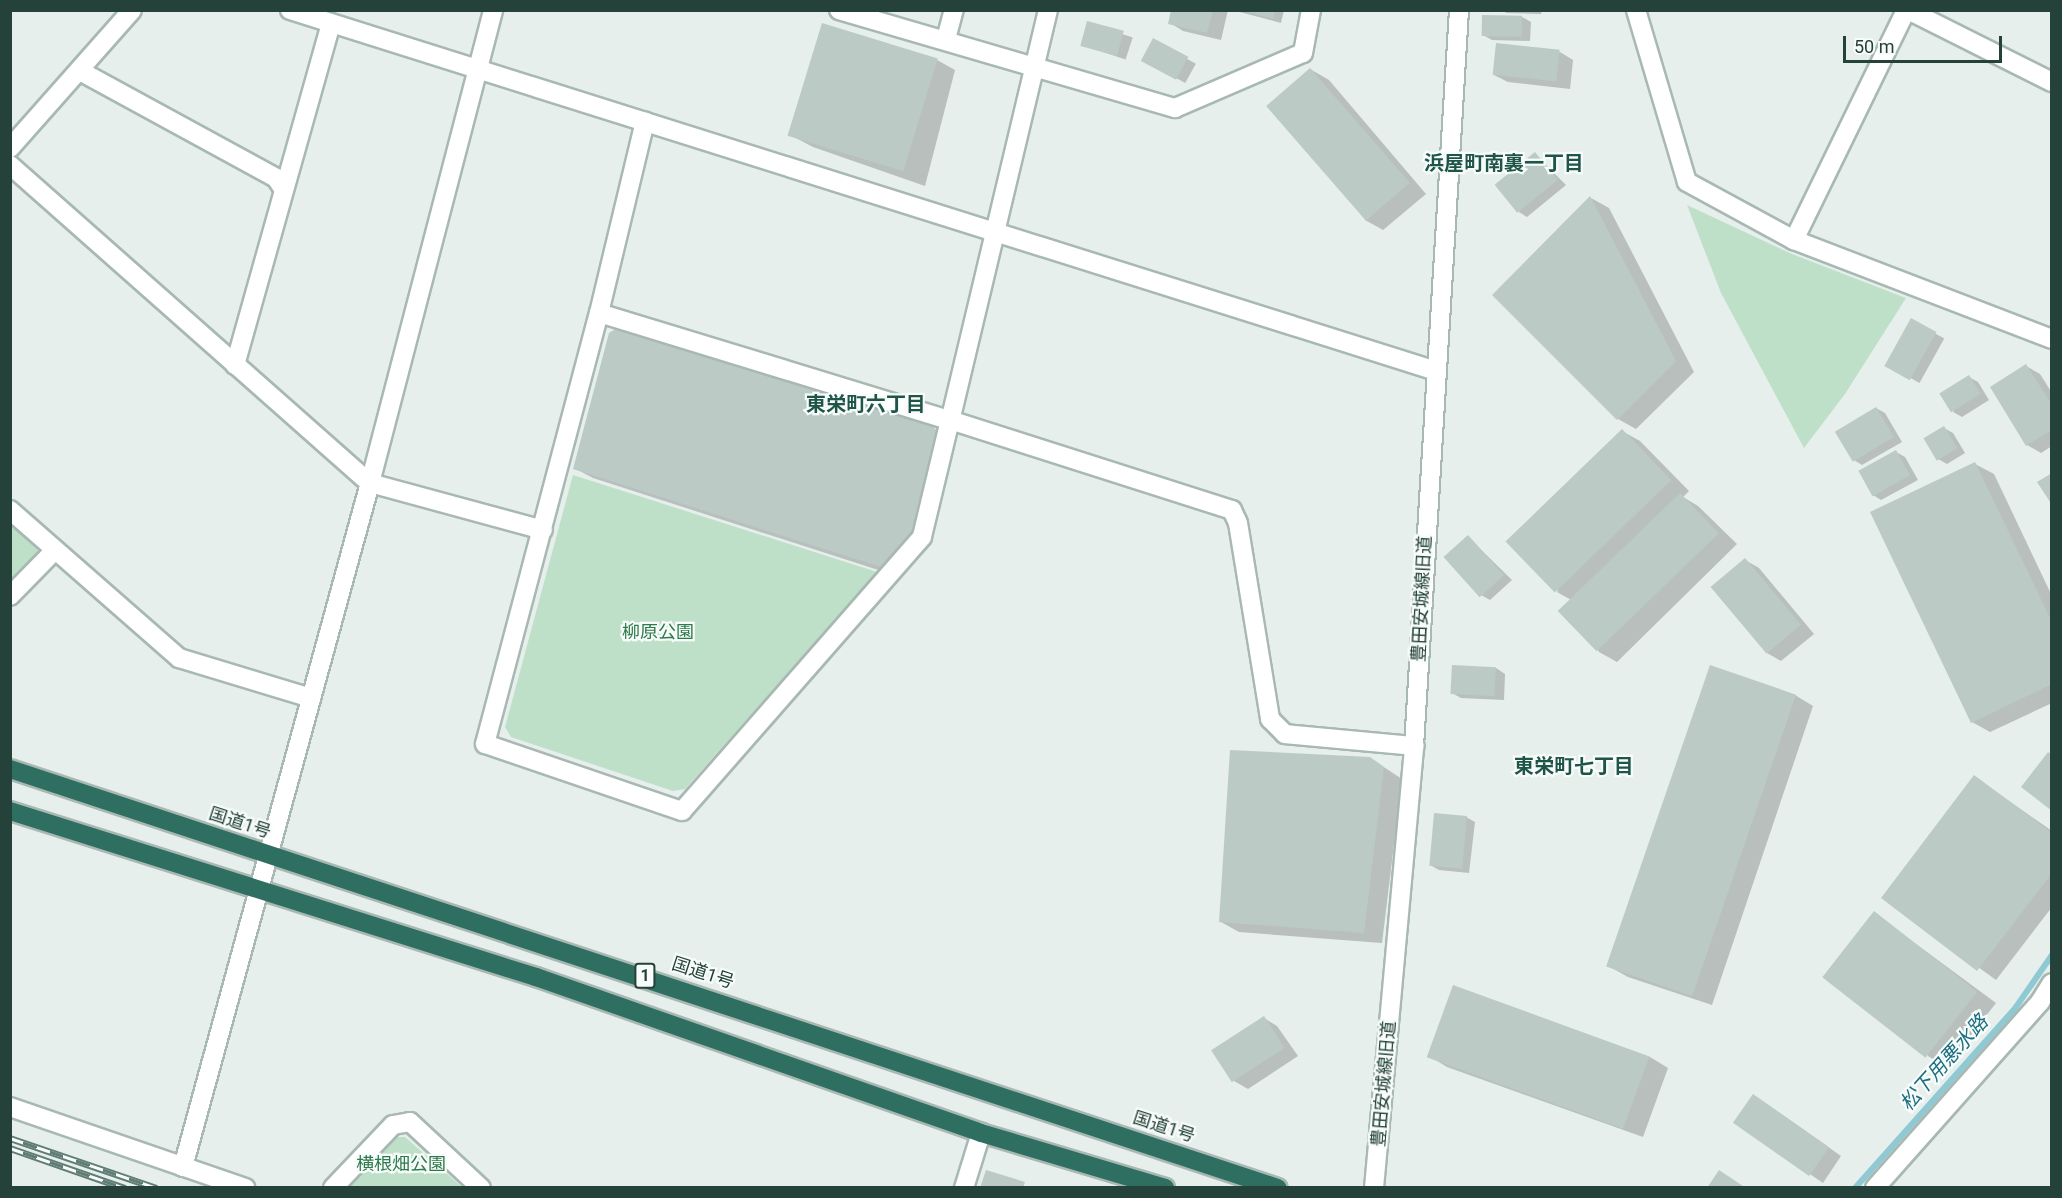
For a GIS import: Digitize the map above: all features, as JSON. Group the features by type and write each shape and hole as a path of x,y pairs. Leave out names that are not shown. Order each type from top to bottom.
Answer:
{"highway":[{"name":"国道1号","path":"10,769 557,947 1278,1188"},
{"name":"1","path":"10,810 536,978 981,1133 1165,1188"}],"street":[{"path":"10,148 132,10"},
{"path":"290,10 997,230 1436,371"},
{"path":"183,1167 256,890 370,483 480,68 493,10"},
{"path":"946,39 954,10"},
{"path":"645,121 599,313 543,530 484,744 682,811 922,537 1048,10"},
{"path":"846,12 946,39 1175,108 1303,53 1311,10"},
{"name":"豊田安城線旧道","path":"1374,1188 1413,746 1459,10"},
{"path":"1636,10 1687,182 1794,240 2052,339"},
{"path":"1794,240 1907,10 2052,82"},
{"path":"235,365 331,23"},
{"path":"80,71 276,178 284,190"},
{"path":"10,165 370,483 543,530"},
{"path":"599,313 950,420 1232,510 1238,523 1269,719 1285,734 1413,746"},
{"path":"10,510 54,551 179,658 311,698"},
{"path":"10,596 54,551"},
{"path":"1875,1188 2040,1002 2052,983"},
{"path":"10,1107 245,1188"},
{"path":"333,1188 393,1125 410,1122 481,1188"},
{"path":"964,1188 981,1133"}],"green space":[{"path":"1687,205 1792,254 1906,298 1845,394 1804,448 1721,293"},
{"name":"柳原公園","path":"573,475 877,572 685,789 673,791 511,737 505,727"},
{"path":"11,520 36,544 38,554 11,584"},
{"name":"横根畑公園","path":"392,1137 405,1137 462,1187 344,1188"}],"building":[{"path":"1171,10 1213,10 1207,33 1168,24"},
{"path":"1240,10 1275,10 1273,19"},
{"path":"1482,15 1522,16 1522,37 1482,36"},
{"path":"1087,21 1124,31 1117,56 1080,46"},
{"path":"822,23 938,58 903,171 788,136"},
{"path":"1153,38 1188,57 1176,80 1141,61"},
{"path":"1496,43 1560,50 1556,82 1493,75"},
{"path":"1310,68 1410,183 1366,221 1266,106"},
{"path":"1535,152 1558,180 1517,213 1495,185"},
{"path":"1590,196 1676,361 1617,420 1492,295"},
{"path":"1911,318 1936,332 1910,380 1884,366"},
{"path":"617,328 934,426 937,435 914,532 881,567 573,469 609,333"},
{"path":"2026,364 2052,405 2052,430 2026,446 1990,387"},
{"path":"1969,375 1981,394 1951,412 1939,394"},
{"path":"1876,407 1894,437 1853,462 1835,432"},
{"path":"1944,426 1957,448 1937,461 1923,438"},
{"path":"1622,429 1671,480 1555,593 1505,542"},
{"path":"1896,450 1910,475 1872,496 1858,471"},
{"path":"1975,462 2052,622 2052,684 1971,723 1870,512"},
{"path":"2052,473 2052,505 2037,482"},
{"path":"1680,493 1719,533 1597,651 1558,611"},
{"path":"1468,535 1504,575 1480,597 1443,557"},
{"path":"1745,558 1801,625 1766,654 1711,587"},
{"path":"1452,665 1496,667 1494,696 1450,694"},
{"path":"1710,665 1796,695 1692,996 1606,967"},
{"path":"1230,750 1370,757 1384,767 1364,933 1219,922"},
{"path":"2048,752 2052,755 2052,811 2021,787"},
{"path":"1974,775 2052,833 2052,873 1977,971 1881,898"},
{"path":"1434,813 1467,816 1462,869 1429,866"},
{"path":"1874,911 1977,992 1926,1058 1822,977"},
{"path":"1453,985 1649,1056 1623,1129 1427,1057"},
{"path":"1264,1016 1285,1048 1232,1082 1211,1050"},
{"path":"1753,1094 1829,1147 1809,1176 1733,1123"},
{"path":"986,1170 1025,1182 1023,1188 980,1188"},
{"path":"1719,1170 1746,1188 1707,1188"}],"waterway":[{"name":"松下用悪水路","path":"1855,1188 2016,1007 2052,955"}],"railway":[{"path":"10,1138 157,1188"},
{"path":"10,1148 125,1188"}],"district":[{"name":"浜屋町南裏一丁目","path":"1504,163"},
{"name":"東栄町六丁目","path":"866,404"},
{"name":"東栄町七丁目","path":"1574,766"}]}
